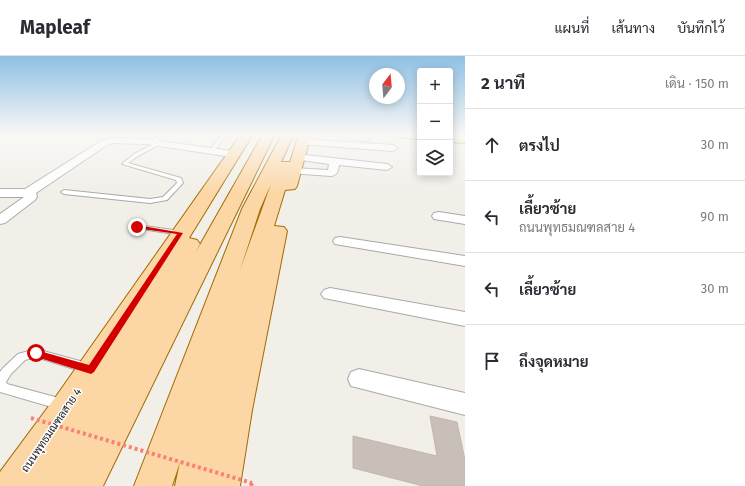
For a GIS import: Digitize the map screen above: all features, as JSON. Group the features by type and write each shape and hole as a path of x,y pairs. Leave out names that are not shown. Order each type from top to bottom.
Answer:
{"main road":[{"name":"ถนนพุทธมณฑลสาย 4","path":"13,486 68,406 180,233 219,154"},
{"path":"48,486 242,154"},
{"path":"83,486 258,154"},
{"path":"153,486 251,209 290,154"},
{"path":"180,486 202,436 257,251 294,154"},
{"path":"222,486 238,402 295,154"},
{"path":"194,486 202,436"}],"street":[{"path":"0,193 28,193 88,154"},
{"path":"308,154 331,173 333,171 334,161"},
{"path":"318,154 334,161 387,167"},
{"path":"0,220 31,197 28,193"},
{"path":"439,216 465,220"},
{"path":"340,241 465,261"},
{"path":"330,294 465,319"},
{"path":"359,379 465,404"}],"lane":[{"path":"64,192 150,201 165,199 180,182 179,179 125,164 127,161 139,154"},
{"path":"137,227 180,233"},
{"path":"68,406 3,388 0,381 7,371 22,357 36,353 91,370"}],"path":[{"path":"31,418 252,485"}],"building":[{"path":"430,416 457,422 465,460 465,486 423,486 353,468 353,436 437,456"}],"route":[{"path":"36,353 91,370 180,233 137,227"}]}
